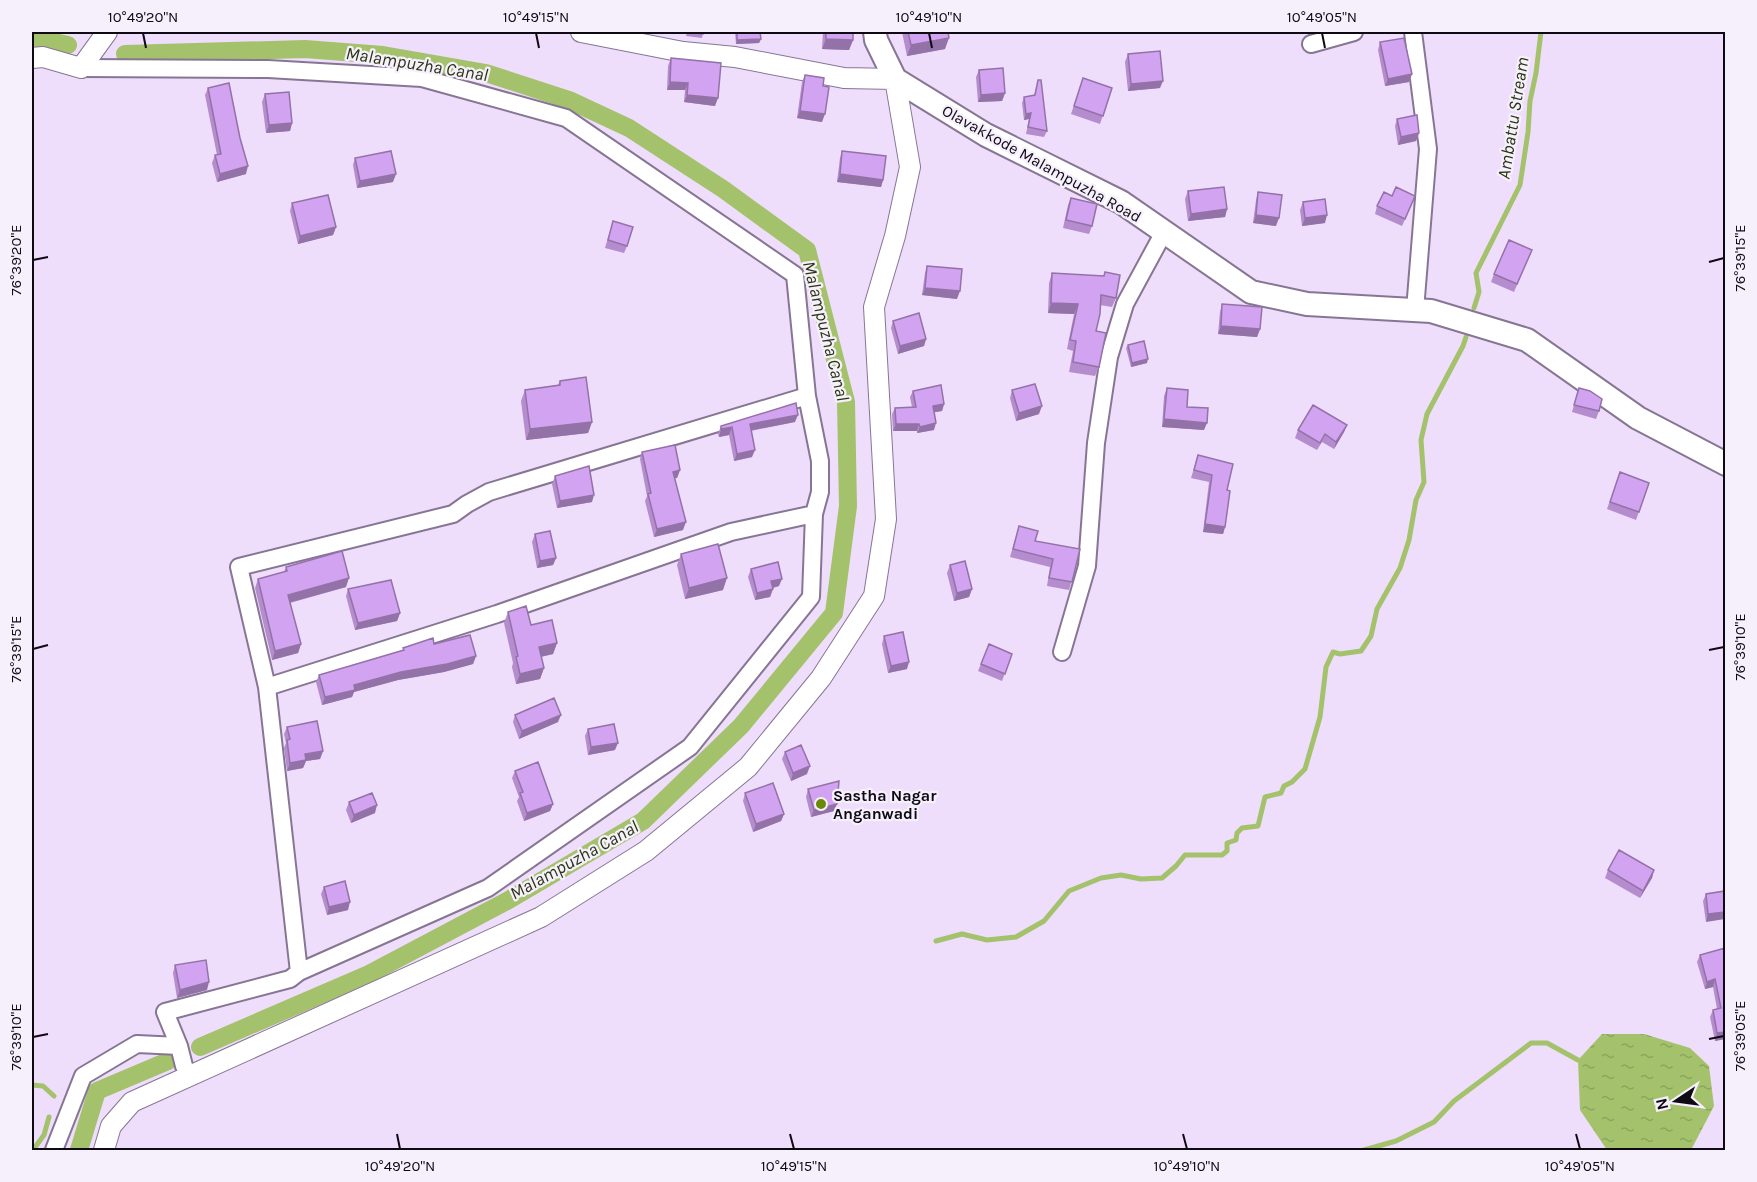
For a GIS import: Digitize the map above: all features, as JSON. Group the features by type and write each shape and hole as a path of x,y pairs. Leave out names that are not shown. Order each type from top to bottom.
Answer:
{"main road":[{"path":"874,32 895,80"},
{"name":"Olavakkode Malampuzha Road","path":"895,80 986,135 1121,202 1251,292 1307,304 1431,311 1527,340 1638,418 1725,464"}],"street":[{"path":"81,68 107,32"},
{"path":"104,1150 111,1126 132,1102 187,1071 541,917 646,851 748,767 821,678 874,596 886,519 874,307 895,236 910,167 895,80 844,78 735,57 683,52 581,32"},
{"path":"1311,44 1354,32"},
{"path":"1413,32 1428,149 1415,310"},
{"path":"32,58 43,57 81,68 268,69 422,78 566,118 795,275 807,396 820,461 820,492 814,514 811,597 690,747 488,888 299,972 290,979 165,1012 187,1071"},
{"path":"1062,652 1087,566 1096,443 1109,357 1125,304 1164,232"},
{"path":"299,972 267,687 239,567 453,514 489,492 807,396"},
{"path":"267,687 497,614 731,532 814,514"},
{"path":"54,1150 83,1076 137,1044 179,1046"}],"water":[{"path":"1602,1034 1644,1034 1690,1048 1709,1066 1714,1106 1691,1150 1607,1150 1580,1110 1578,1060"}],"building":[{"path":"737,32 760,32 761,39 737,40"},
{"path":"826,32 853,32 853,40 826,39"},
{"path":"908,32 948,32 949,38 911,45"},
{"path":"1404,38 1412,74 1388,79 1380,42"},
{"path":"1160,51 1163,81 1131,84 1128,54"},
{"path":"671,58 721,63 718,98 687,95 688,83 670,82"},
{"path":"1003,68 1005,93 981,95 979,70"},
{"path":"805,75 824,78 823,86 829,87 825,114 800,111"},
{"path":"1083,78 1112,88 1103,116 1074,106"},
{"path":"1038,80 1041,80 1047,131 1028,127 1031,113 1026,114 1024,97 1035,95"},
{"path":"229,83 248,166 220,174 215,155 221,154 208,88"},
{"path":"289,92 292,123 269,125 265,94"},
{"path":"1417,115 1419,133 1401,137 1397,119"},
{"path":"391,151 396,174 360,181 355,158"},
{"path":"842,151 886,156 883,180 840,174"},
{"path":"1224,187 1227,209 1191,214 1188,191"},
{"path":"1396,187 1415,196 1405,219 1377,206 1384,192 1392,196"},
{"path":"1258,192 1282,195 1279,218 1256,215"},
{"path":"328,195 336,227 300,236 292,203"},
{"path":"1071,198 1097,204 1092,226 1066,220"},
{"path":"1325,199 1327,215 1305,218 1303,202"},
{"path":"613,221 633,227 627,246 608,240"},
{"path":"1509,240 1532,250 1517,284 1494,274"},
{"path":"927,266 962,269 960,291 925,288"},
{"path":"1105,272 1120,275 1116,298 1101,295 1096,331 1106,333 1099,367 1073,362 1076,341 1070,340 1078,304 1051,303 1052,273 1104,276"},
{"path":"1222,304 1262,307 1260,329 1221,326"},
{"path":"919,313 926,339 900,346 893,321"},
{"path":"1144,341 1148,359 1132,363 1128,345"},
{"path":"586,377 592,422 530,429 525,390 560,385 560,381"},
{"path":"1035,384 1042,406 1019,413 1012,390"},
{"path":"941,385 944,404 933,406 936,423 920,427 919,424 896,424 895,408 916,407 913,391"},
{"path":"1167,388 1188,390 1187,407 1208,408 1207,423 1164,419"},
{"path":"1579,388 1590,391 1602,399 1599,411 1574,405"},
{"path":"796,403 798,415 750,424 755,450 737,454 732,427 721,429 721,426"},
{"path":"1313,405 1347,425 1336,442 1325,434 1320,443 1298,430"},
{"path":"675,445 680,470 673,472 686,522 657,529 648,494 651,493 642,452"},
{"path":"1198,455 1233,464 1227,490 1230,491 1225,527 1205,524 1212,475 1194,470"},
{"path":"589,466 594,495 560,501 555,476"},
{"path":"1620,472 1649,483 1639,512 1610,502"},
{"path":"1019,526 1038,531 1035,541 1080,549 1072,582 1049,578 1053,559 1013,549"},
{"path":"550,531 556,558 540,561 535,534"},
{"path":"718,544 727,578 689,588 681,554"},
{"path":"342,551 349,578 288,595 301,644 275,651 258,579 287,571 286,567"},
{"path":"965,561 972,589 957,593 950,565"},
{"path":"778,562 782,579 771,581 773,589 757,593 751,569"},
{"path":"391,580 400,613 358,623 348,589"},
{"path":"526,606 531,625 552,620 557,643 539,647 544,668 520,674 508,612"},
{"path":"903,632 909,662 891,666 884,636"},
{"path":"470,635 476,656 401,672 354,685 355,690 325,697 319,675 404,650 403,648 433,638 434,644"},
{"path":"989,644 1012,654 1005,674 981,664"},
{"path":"554,698 561,715 522,731 515,715"},
{"path":"317,721 323,751 305,754 306,760 290,763 287,740 290,739 287,727"},
{"path":"614,724 618,743 591,747 588,729"},
{"path":"801,745 810,766 793,773 785,752"},
{"path":"538,762 553,804 527,813 520,793 523,792 515,771"},
{"path":"839,781 837,804 814,810 808,789"},
{"path":"773,783 784,814 756,824 745,793"},
{"path":"372,793 377,805 354,815 349,802"},
{"path":"1619,850 1654,870 1643,891 1608,870"},
{"path":"345,881 350,902 329,907 324,887"},
{"path":"1725,891 1725,912 1708,914 1706,894"},
{"path":"1725,948 1725,1032 1717,1033 1713,1010 1721,1008 1715,979 1707,982 1700,955"},
{"path":"206,960 209,982 180,990 175,965"}],"waterway":[{"name":"Ambattu Stream","path":"1474,308 1479,292 1476,273 1520,185 1541,32"},
{"name":"Malampuzha Canal","path":"32,37 68,45"},
{"name":"Malampuzha Canal","path":"125,54 305,49 383,55 486,73 569,100 629,128 723,189 807,250 846,402 848,506 834,613 741,726 643,821 507,901 369,974 200,1047"},
{"name":"Ambattu Stream","path":"936,941 962,934 987,940 1016,937 1044,921 1069,891 1101,878 1121,875 1141,879 1162,878 1185,855 1222,855 1227,851 1227,843 1236,840 1237,833 1242,828 1258,826 1265,797 1281,793 1284,786 1292,782 1305,769 1320,717 1326,667 1333,652 1340,654 1361,651 1371,636 1377,609 1400,568 1409,540 1416,500 1424,482 1421,440 1427,414 1466,337"},
{"path":"1364,1150 1396,1141 1434,1122 1454,1101 1531,1043 1547,1043 1578,1060"},
{"name":"Malampuzha Canal","path":"79,1150 97,1091 168,1061"},
{"path":"32,1085 43,1086 54,1096"},
{"path":"33,1150 44,1135 49,1117"}],"place":[{"name":"Sastha Nagar Anganwadi","path":"821,804"}]}
